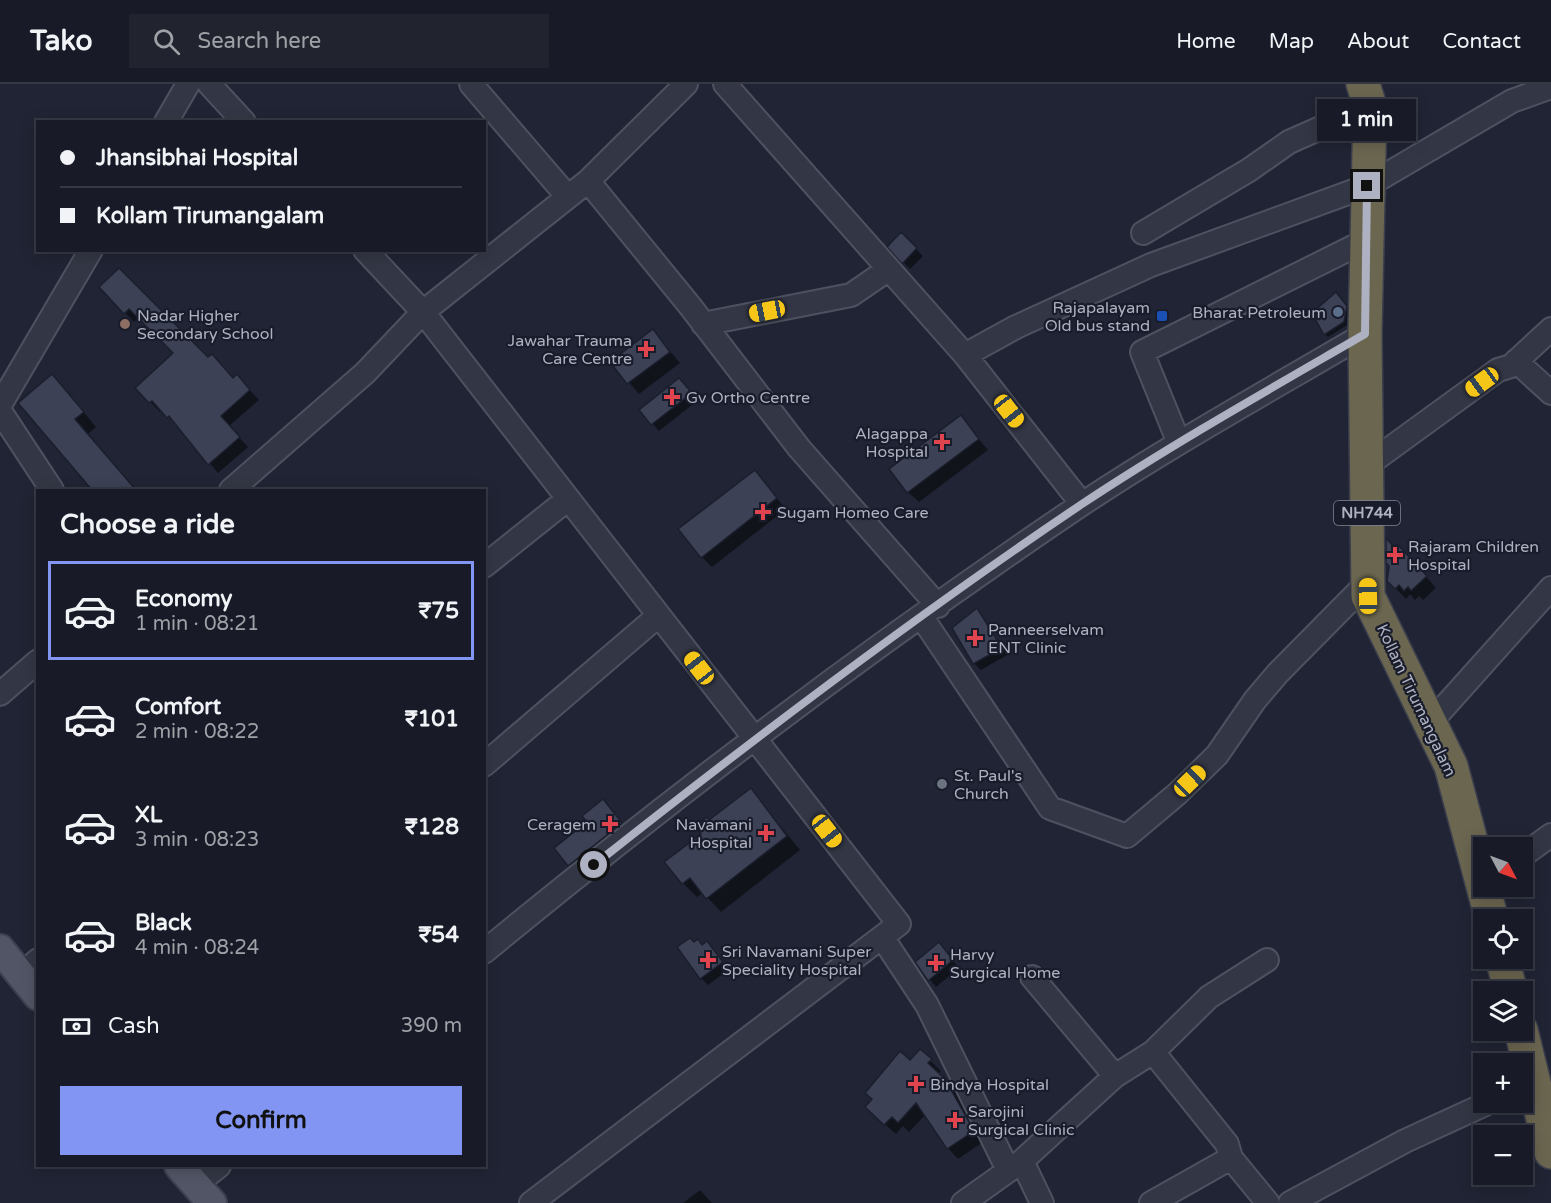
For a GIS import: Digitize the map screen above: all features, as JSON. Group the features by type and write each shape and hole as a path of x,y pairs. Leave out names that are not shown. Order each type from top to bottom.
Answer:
{"highway":[{"name":"Kollam Tirumangalam","path":"1366,95 1365,334 1368,596 1451,766 1473,848"},
{"path":"1533,1097 1549,1137"}],"main road":[{"path":"0,949 32,977"}],"street":[{"path":"167,120 188,84"},
{"path":"209,84 242,120"},
{"path":"471,84 568,197"},
{"path":"232,489 365,373 423,312 588,181 686,84"},
{"path":"725,84 965,355 1082,504"},
{"path":"965,355 1016,327 1151,265 1367,186 1512,101 1551,87"},
{"path":"1143,233 1249,170 1366,95"},
{"path":"588,181 703,324 798,448 930,611 1050,808 1127,836 1217,755 1255,700 1278,673 1367,583"},
{"path":"1179,443 1142,352 1366,240"},
{"path":"0,405 90,252"},
{"path":"367,252 423,312 899,924 531,1203"},
{"path":"703,324 851,295 889,269"},
{"path":"1366,466 1498,370 1516,360 1551,329"},
{"path":"486,950 754,738 1082,504 1179,443 1365,334"},
{"path":"1516,360 1551,393"},
{"path":"0,411 51,489"},
{"path":"486,564 568,499"},
{"path":"1430,723 1551,588"},
{"path":"486,763 658,616"},
{"path":"0,694 36,663"},
{"path":"1533,848 1551,835"},
{"path":"882,937 927,1005 1015,1166 1042,1203"},
{"path":"963,1203 1015,1166 1115,1076 1153,1052 1209,998 1267,960"},
{"path":"1032,977 1115,1076"},
{"path":"1153,1052 1227,1144 1231,1158 1268,1203"},
{"path":"1290,1203 1405,1141 1473,1110"},
{"path":"1151,1203 1231,1158"},
{"path":"196,1184 218,1167"}],"building":[{"path":"901,232 917,248 902,264 887,247"},
{"path":"119,268 208,357 212,354 233,378 237,374 250,390 221,416 240,437 208,465 169,416 167,418 152,401 149,403 135,388 173,353 129,309 124,314 99,287"},
{"path":"1336,292 1347,306 1344,322 1324,335 1312,313"},
{"path":"653,329 670,352 627,384 610,362"},
{"path":"52,374 84,412 75,419 135,489 91,489 18,403"},
{"path":"679,378 692,393 651,425 639,410"},
{"path":"961,415 979,439 907,493 889,469"},
{"path":"755,470 777,498 701,558 678,529"},
{"path":"1386,538 1394,547 1397,544 1427,576 1411,591 1408,587 1404,591 1399,585 1395,589 1387,581 1389,566 1386,563"},
{"path":"977,608 1002,648 973,664 952,628"},
{"path":"751,788 787,836 706,899 690,878 682,884 664,862 701,834 695,826 707,817 709,820"},
{"path":"603,799 622,823 568,866 554,848 587,822 582,816"},
{"path":"690,938 694,942 698,939 702,945 707,941 723,962 700,979 677,947"},
{"path":"939,942 953,960 928,981 915,962"},
{"path":"920,1049 932,1059 928,1063 945,1079 974,1131 947,1149 916,1103 898,1123 892,1117 884,1125 865,1107 872,1099 865,1093 900,1051 910,1060"}],"place":[{"name":"Bharat Petroleum","path":"1338,312"},
{"name":"Rajapalayam Old bus stand","path":"1162,316"},
{"name":"Nadar Higher Secondary School","path":"125,324"},
{"name":"Jawahar Trauma Care Centre","path":"646,349"},
{"name":"Gv Ortho Centre","path":"672,397"},
{"name":"Alagappa Hospital","path":"942,442"},
{"name":"Sugam Homeo Care","path":"763,512"},
{"name":"Rajaram Children Hospital","path":"1395,555"},
{"name":"Panneerselvam ENT Clinic","path":"975,638"},
{"name":"St. Paul's Church","path":"942,784"},
{"name":"Ceragem","path":"610,824"},
{"name":"Navamani Hospital","path":"766,833"},
{"name":"Sri Navamani Super Speciality Hospital","path":"708,960"},
{"name":"Harvy Surgical Home","path":"936,963"},
{"name":"Bindya Hospital","path":"916,1084"},
{"name":"Sarojini Surgical Clinic","path":"955,1120"}],"route":[{"path":"594,865 754,738 921,616 1082,504 1167,450 1365,334 1367,186"}]}
